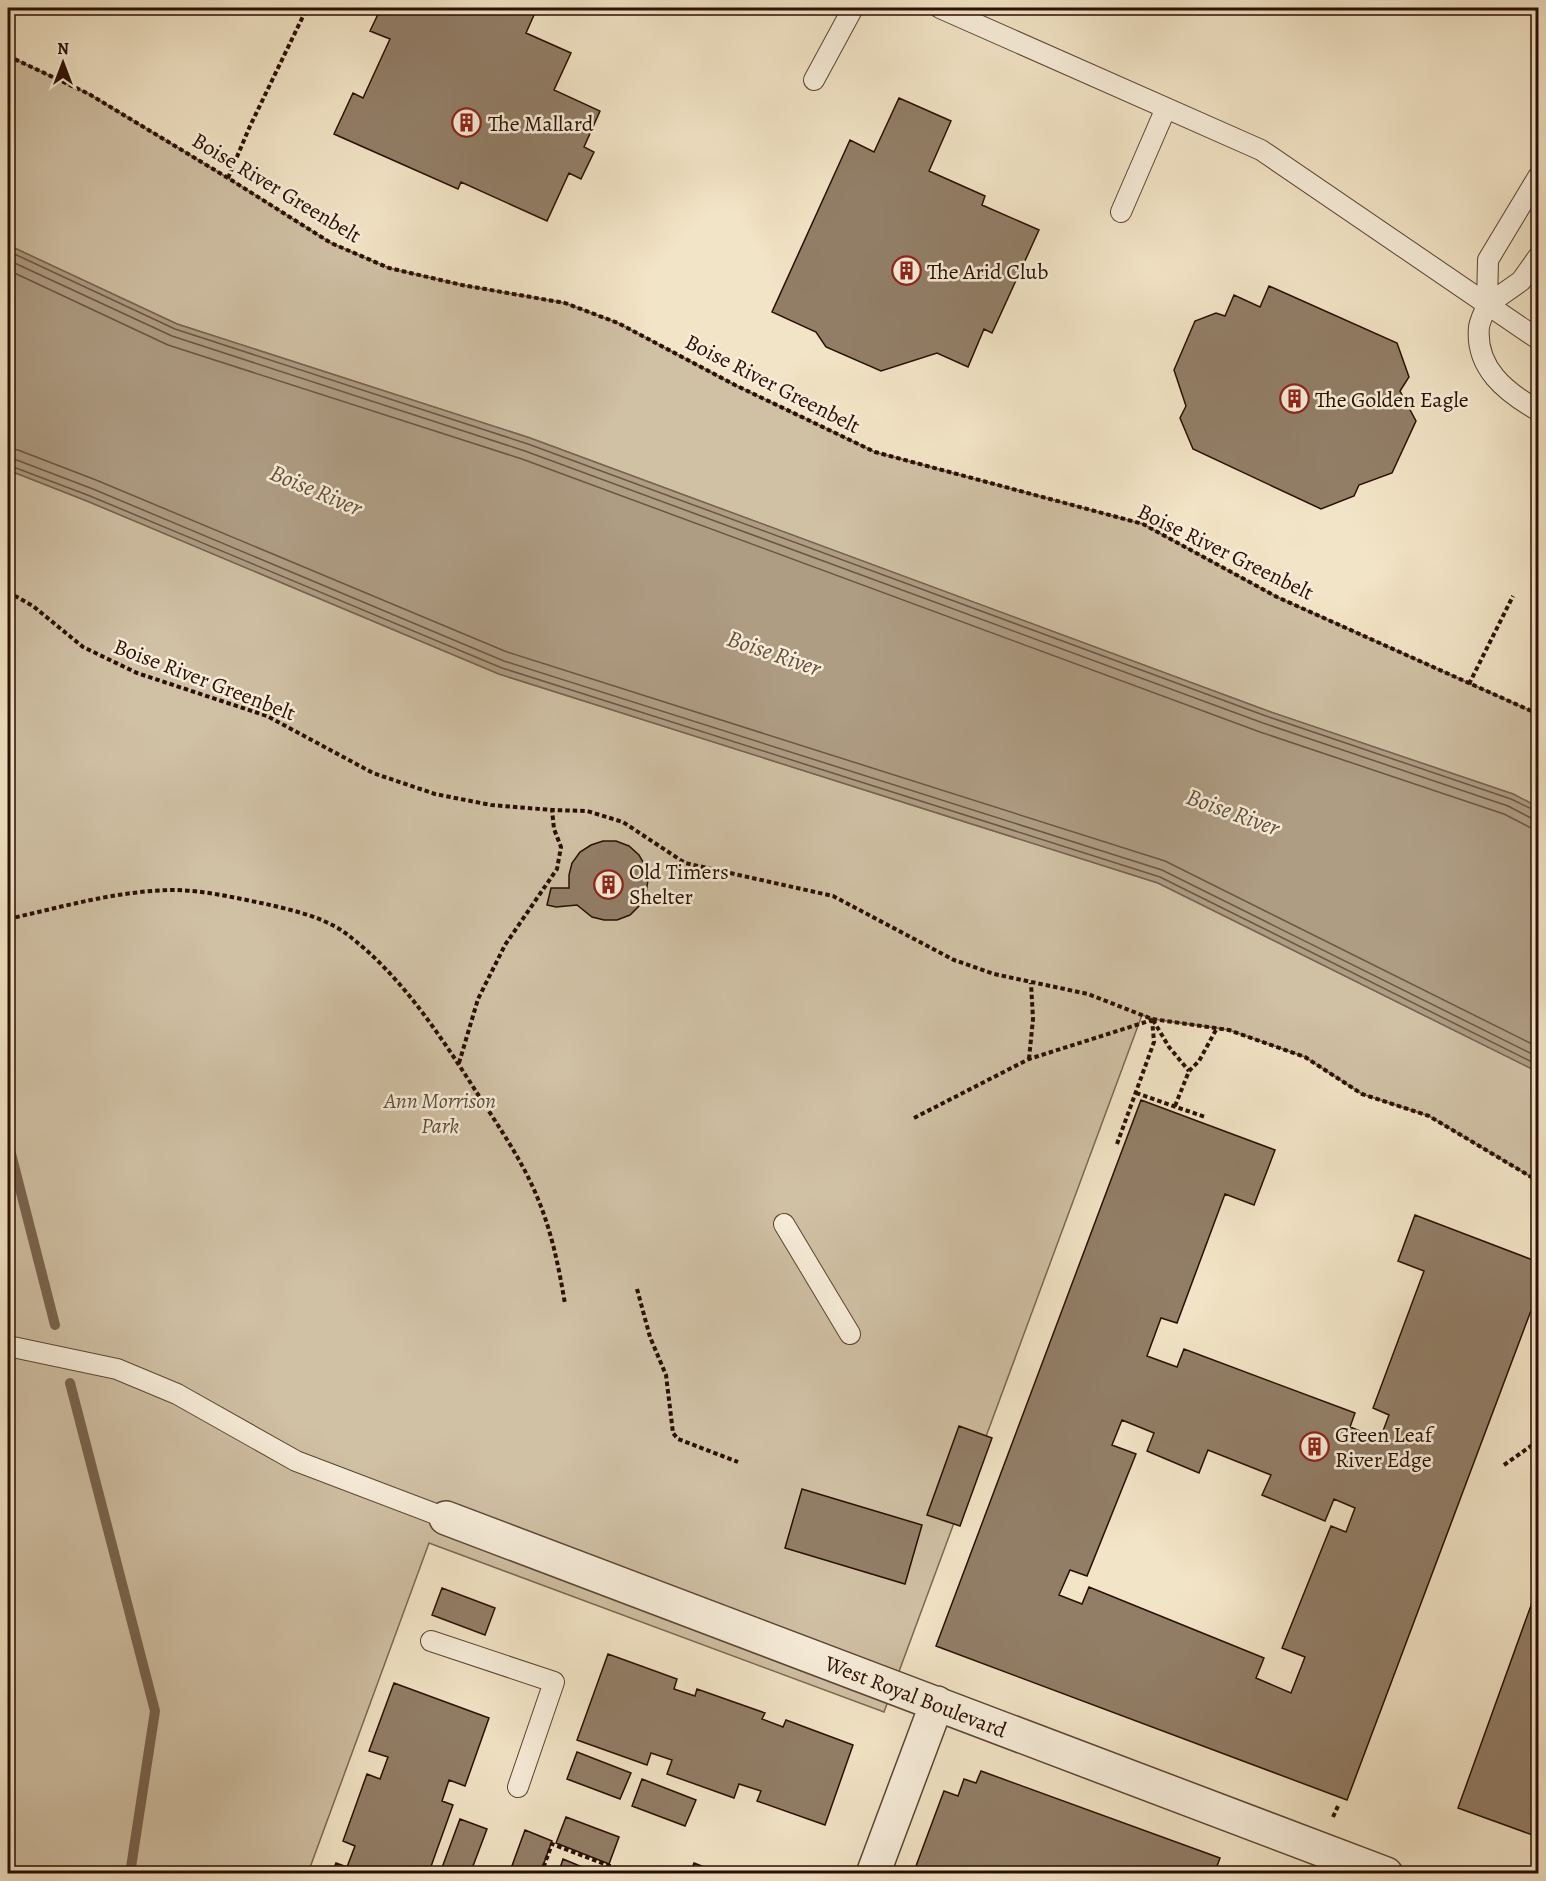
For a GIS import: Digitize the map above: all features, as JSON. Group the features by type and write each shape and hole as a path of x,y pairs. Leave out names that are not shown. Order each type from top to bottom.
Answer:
{"street":[{"name":"West Royal Boulevard","path":"446,1518 937,1703 1347,1866 1386,1874"},
{"path":"873,1874 937,1703"}],"lane":[{"path":"814,80 853,8"},
{"path":"940,8 1261,150 1539,339"},
{"path":"1121,212 1166,108"},
{"path":"1537,410 1506,389 1490,372 1482,353 1479,327 1487,304 1488,260 1539,177"},
{"path":"1487,304 1521,281 1539,257"},
{"path":"784,1224 850,1334"},
{"path":"8,1346 117,1369 177,1394 296,1461 446,1518"},
{"path":"431,1641 554,1682 518,1786"}],"path":[{"path":"228,177 250,126 308,8"},
{"name":"Boise River Greenbelt","path":"8,56 89,94 228,177 331,243 389,267 462,285 565,303 618,323 735,385 875,452 1143,524 1278,597 1539,714"},
{"name":"Boise River Greenbelt","path":"8,592 33,606 83,647 137,673 267,716 373,773 435,794 491,805 587,811 623,822 685,863 833,896 954,960 994,974 1088,994 1152,1019 1229,1030 1305,1058 1362,1094 1429,1116 1539,1181"},
{"path":"1469,684 1513,596"},
{"path":"459,1064 478,999 505,945 557,869 561,847 554,828 552,810"},
{"path":"8,920 118,895 173,890 229,896 285,908 321,919 352,937 382,965 414,1001 459,1064 510,1145 538,1198 556,1253 565,1304"},
{"path":"1029,1059 1033,1019 1031,983"},
{"path":"914,1118 1029,1059 1152,1019"},
{"path":"1152,1019 1169,1047 1188,1071"},
{"path":"1117,1144 1154,1042 1152,1019"},
{"path":"1175,1106 1188,1071 1199,1061 1217,1028"},
{"path":"1136,1093 1205,1117"},
{"path":"637,1289 650,1337 666,1375 673,1433 678,1439 738,1462"},
{"path":"1504,1465 1539,1441"},
{"path":"1331,1824 1338,1806"},
{"path":"541,1874 552,1844 631,1874"}],"green space":[{"path":"8,56 89,94 331,243 389,268 462,285 565,303 618,323 735,385 875,452 1143,524 1277,597 1538,714 1538,807 1513,794 1268,711 530,438 177,324 8,245"},
{"name":"Ann Morrison Park","path":"8,470 499,674 1158,883 1538,1072 1538,1181 1429,1116 1362,1094 1305,1057 1229,1030 1153,1019 1142,1015 884,1712 429,1543 308,1873 8,1873"}],"water":[{"name":"Boise River","path":"8,245 177,324 530,438 1268,711 1513,794 1538,807 1538,1072 1158,883 499,674 8,470"}],"building":[{"name":"The Mallard","path":"381,8 517,8 534,15 526,33 571,53 554,90 600,111 584,147 594,152 581,179 569,173 547,221 461,182 458,189 334,134 353,93 363,98 390,39 370,31"},
{"name":"The Arid Club","path":"899,98 951,121 929,171 985,196 982,205 1039,230 992,333 984,329 968,367 937,353 881,371 826,347 816,332 772,312 850,140 874,152"},
{"name":"The Golden Eagle","path":"1269,286 1397,343 1409,377 1400,391 1416,421 1392,473 1359,485 1354,496 1321,509 1193,449 1180,418 1186,406 1174,370 1195,321 1216,313 1225,316 1234,295 1260,307"},
{"name":"Old Timers Shelter","path":"603,841 616,841 629,846 639,855 646,867 648,880 646,893 640,905 630,915 617,920 604,920 592,917 577,905 556,907 547,905 551,888 569,888 572,863 580,852"},
{"name":"Green Leaf River Edge","path":"1141,1100 1275,1150 1254,1205 1225,1194 1177,1323 1161,1318 1147,1356 1177,1367 1184,1349 1355,1413 1350,1427 1380,1439 1389,1415 1373,1408 1424,1271 1398,1261 1415,1215 1538,1262 1538,1292 1347,1800 936,1646","holes":["1122,1420 1154,1433 1147,1451 1199,1473 1208,1450 1271,1475 1262,1495 1325,1521 1334,1499 1355,1508 1346,1532 1331,1526 1282,1648 1305,1657 1291,1693 1256,1678 1264,1658 1089,1587 1082,1604 1059,1595 1070,1570 1087,1576 1136,1454 1112,1445"]},
{"path":"959,1426 992,1438 960,1526 927,1515"},
{"path":"802,1489 922,1525 905,1584 785,1548"},
{"path":"1538,1586 1538,1837 1458,1808"},
{"path":"442,1588 495,1608 485,1635 432,1615"},
{"path":"608,1654 677,1679 674,1689 695,1696 697,1689 765,1713 762,1719 783,1727 786,1720 853,1745 825,1825 757,1801 761,1791 739,1784 734,1798 667,1774 672,1760 651,1753 647,1765 577,1740"},
{"path":"394,1683 489,1718 465,1786 449,1780 442,1801 453,1805 429,1872 416,1867 414,1874 332,1874 336,1863 347,1867 355,1846 343,1841 367,1774 380,1779 388,1757 369,1751"},
{"path":"577,1752 631,1773 620,1799 567,1779"},
{"path":"981,1771 1220,1858 1214,1874 913,1874 944,1791 958,1796 964,1779 976,1783"},
{"path":"642,1779 696,1800 685,1826 632,1806"},
{"path":"566,1817 619,1837 609,1864 556,1843"},
{"path":"460,1819 487,1829 470,1874 440,1873"},
{"path":"525,1830 552,1841 540,1874 509,1874"},
{"path":"563,1859 599,1874 558,1874"},
{"path":"694,1863 722,1874 690,1874"}],"waterway":[{"path":"8,1142 55,1325"},
{"path":"70,1383 155,1711 130,1874"}],"place":[{"name":"The Mallard","path":"467,123"},
{"name":"The Arid Club","path":"906,271"},
{"name":"The Golden Eagle","path":"1294,399"},
{"name":"Old Timers Shelter","path":"608,884"},
{"name":"Green Leaf River Edge","path":"1314,1447"}]}
